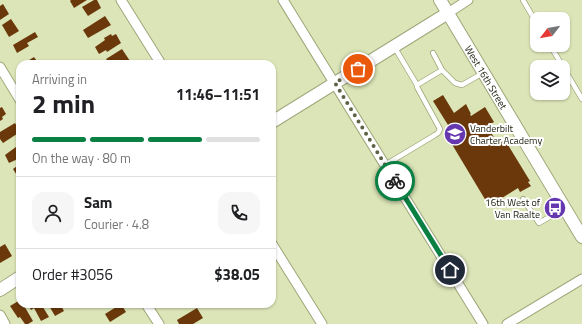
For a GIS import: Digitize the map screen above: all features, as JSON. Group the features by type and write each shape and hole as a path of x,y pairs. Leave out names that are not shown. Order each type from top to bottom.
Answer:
{"street":[{"path":"121,0 158,60"},
{"path":"283,0 483,324"},
{"name":"West 16th Street","path":"440,0 582,237"},
{"path":"276,120 468,0"},
{"path":"0,67 16,93"},
{"path":"276,250 322,324"},
{"path":"507,324 582,278"},
{"path":"0,290 16,280"},
{"path":"148,308 158,324"},
{"path":"0,315 5,324"}],"lane":[{"path":"523,0 530,12"},
{"path":"385,165 435,135 440,129 417,88 417,85 394,46"},
{"path":"433,53 442,70 455,83 462,85 483,73"},
{"path":"417,85 442,70"},
{"path":"570,79 582,99"},
{"path":"524,199 539,223 565,208"}],"building":[{"path":"87,0 74,8 70,1"},
{"path":"94,0 97,0 101,8 88,16 82,7"},
{"path":"3,4 9,14 0,20 0,6"},
{"path":"105,16 111,25 88,38 83,30"},
{"path":"11,19 19,31 9,37 2,25"},
{"path":"35,32 38,37 27,43 29,46 17,53 13,45"},
{"path":"111,34 112,36 116,34 121,43 107,52 106,50 99,54 95,47 105,40 104,38"},
{"path":"122,49 129,60 107,60 106,59"},
{"path":"34,57 36,60 29,60"},
{"path":"443,95 454,113 466,104 471,116 485,107 494,122 487,126 498,144 505,140 530,181 528,182 531,186 520,192 518,188 489,206 447,136 453,133 433,101"},
{"path":"2,107 6,114 0,121 0,108"},
{"path":"15,123 16,125 16,135 3,143 0,139 0,132"},
{"path":"16,147 16,160 9,163 5,155"},
{"path":"16,167 16,174 13,169"},
{"path":"5,244 12,256 0,263 0,247"},
{"path":"16,302 16,308 25,308 33,321 25,324 20,317 18,318 10,306"},
{"path":"34,308 43,308 49,317 41,321"},
{"path":"50,308 62,308 64,311 55,316"},
{"path":"115,308 124,308 126,312 110,322 105,314"},
{"path":"197,308 203,318 193,324 179,324 177,320"}],"way so far":[{"path":"358,69 335,83 395,181"}],"place":[{"name":"Vanderbilt Charter Academy","path":"455,134"},
{"name":"16th West of Van Raalte","path":"555,208"}],"route":[{"path":"395,181 450,270"}]}
